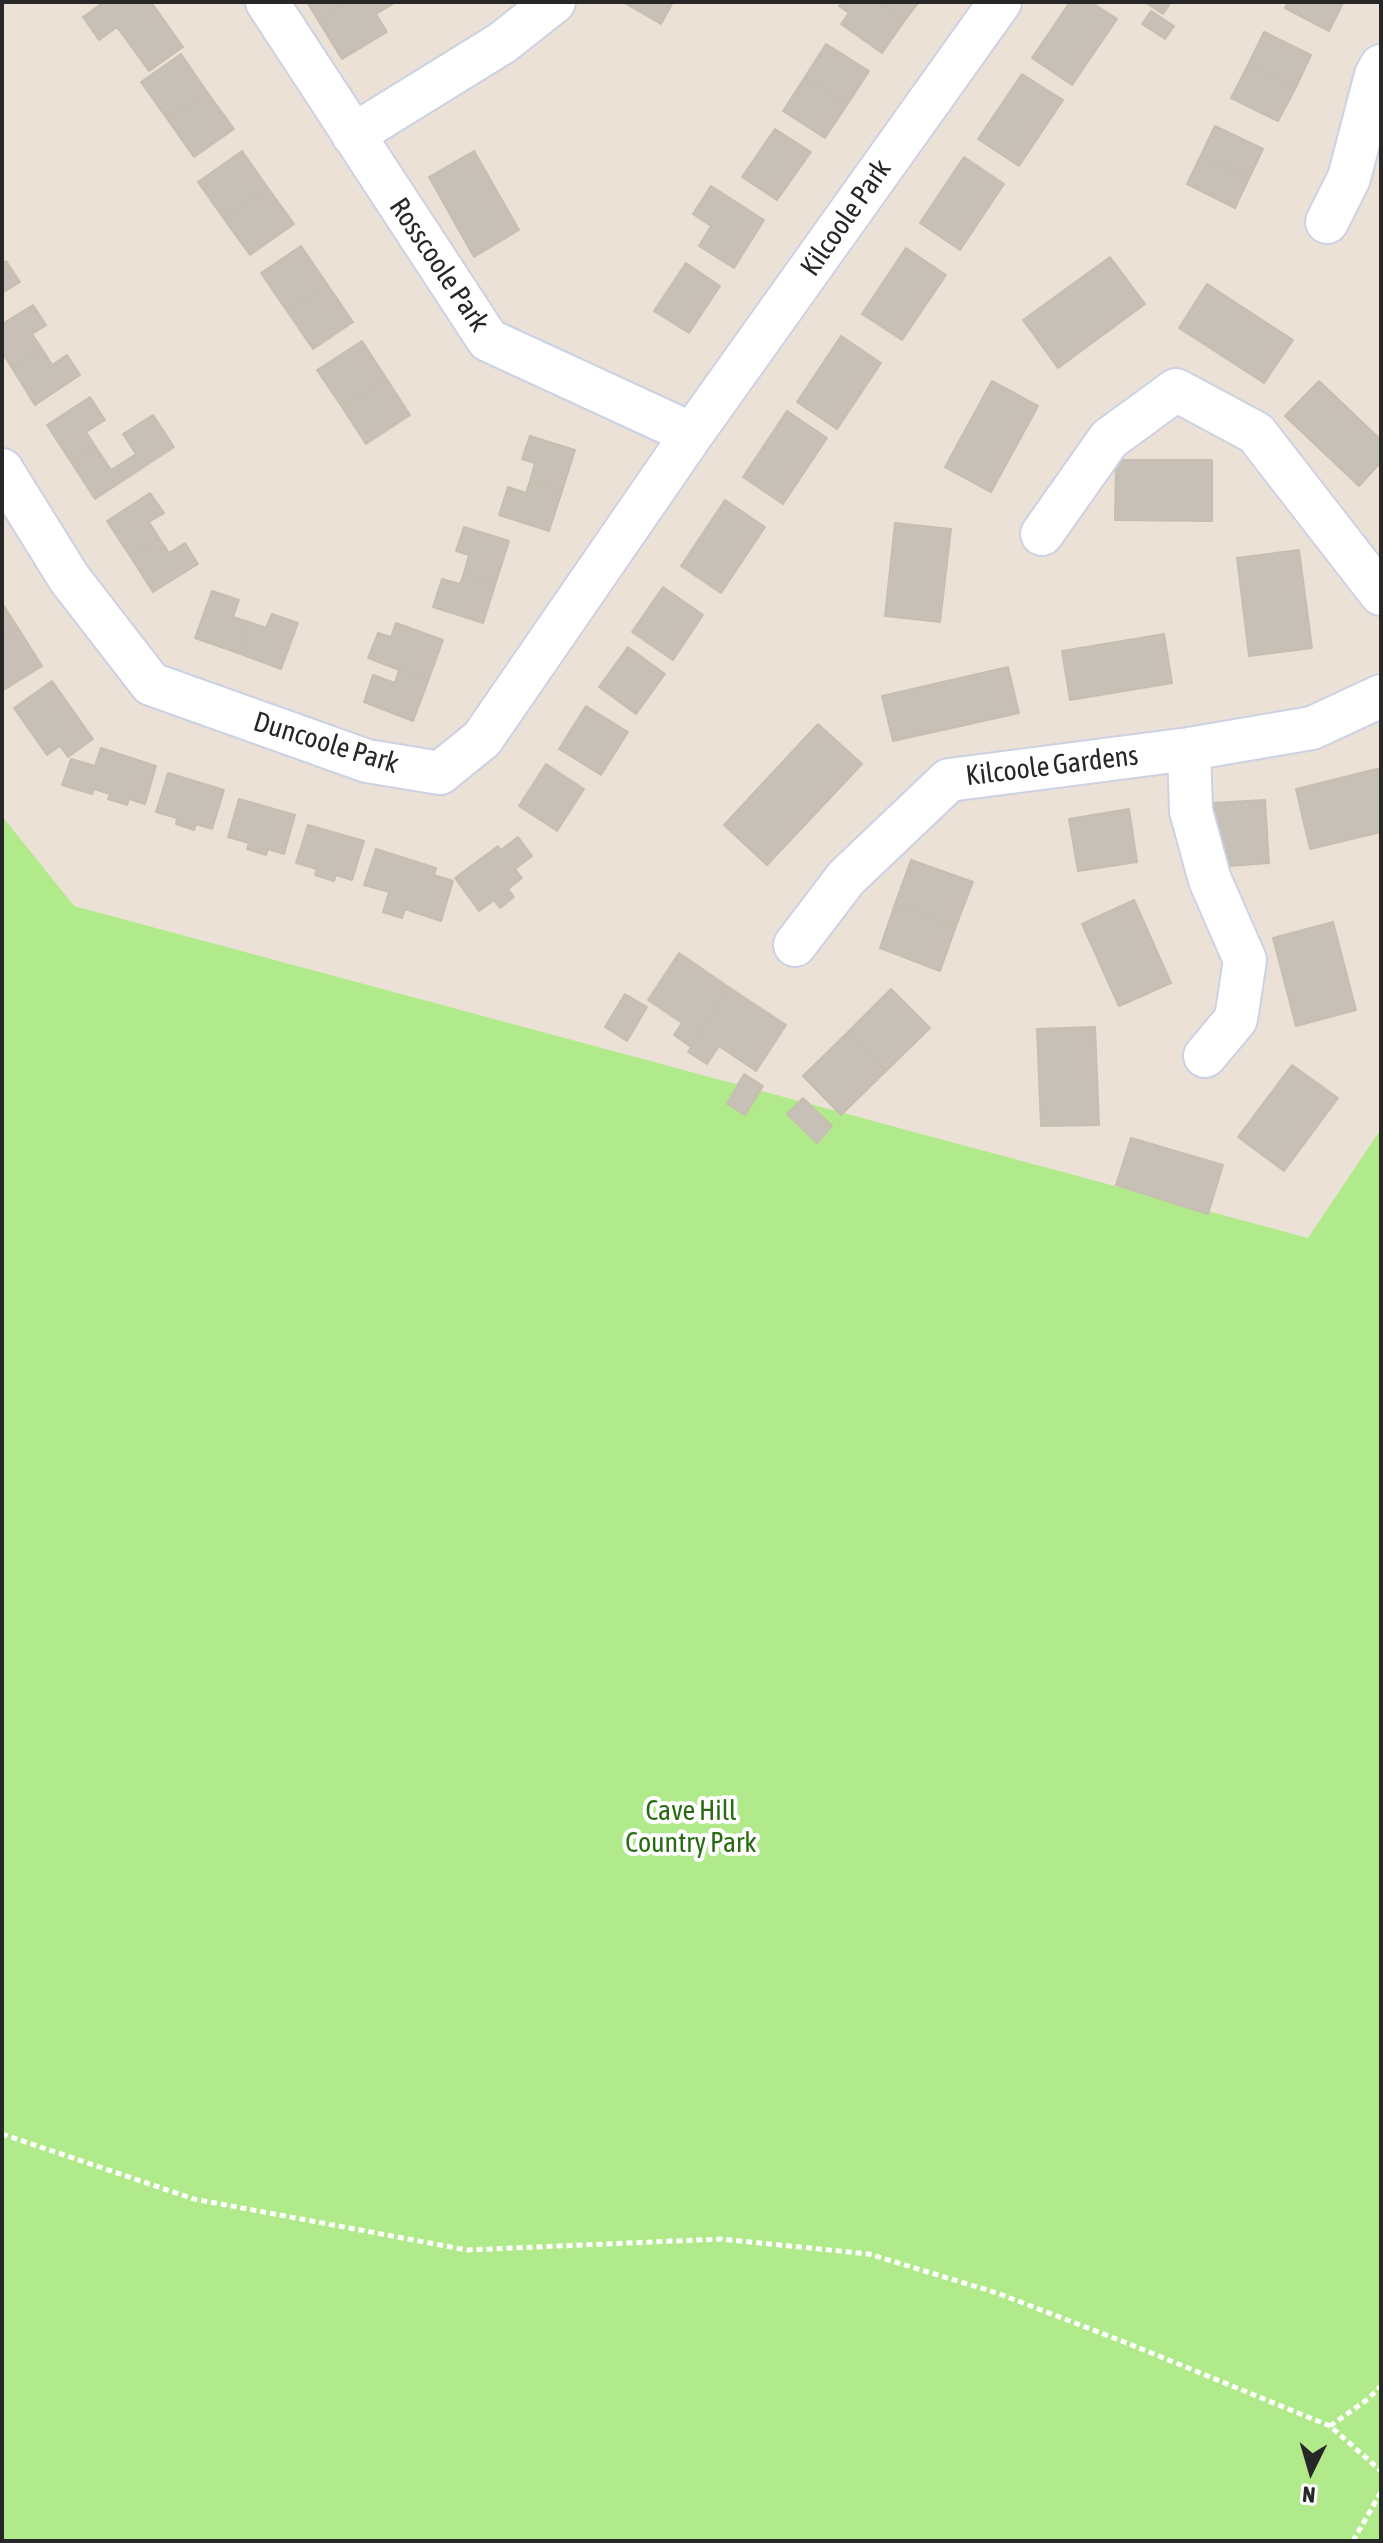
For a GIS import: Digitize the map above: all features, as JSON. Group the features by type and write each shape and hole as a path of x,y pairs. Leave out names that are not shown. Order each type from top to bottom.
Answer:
{"street":[{"name":"Rosscoole Park","path":"267,2 488,340 692,434"},
{"path":"353,135 502,43 554,2"},
{"name":"Kilcoole Park","path":"692,434 1000,2"},
{"path":"1327,222 1349,178 1381,66"},
{"path":"1042,534 1109,439 1176,390 1256,433 1381,594"},
{"name":"Duncoole Park","path":"2,470 69,578 151,684 367,761 440,773 482,739 692,434"},
{"name":"Kilcoole Gardens","path":"795,945 846,878 949,780 1189,749 1312,728 1381,696"},
{"path":"1189,749 1191,811 1210,880 1245,960 1236,1019 1205,1056"}],"path":[{"path":"2,2134 194,2199 467,2250 721,2239 869,2254 997,2293 1330,2426 1381,2471"},
{"path":"1330,2426 1381,2386"},
{"path":"1353,2541 1381,2492"}],"green space":[{"name":"Cave Hill Country Park","path":"2,816 74,906 1308,1238 1381,1129 1381,2541 2,2541"}],"building":[{"path":"104,2 151,2 183,47 149,71 117,27 99,40 83,17"},
{"path":"307,2 347,2 318,20"},
{"path":"347,2 396,2 376,14 387,32 342,59 318,20"},
{"path":"623,2 673,2 661,24"},
{"path":"842,2 879,2 905,20 882,53 841,24 849,13 839,6"},
{"path":"879,2 919,2 905,20"},
{"path":"1070,2 1091,2 1117,19 1072,85 1032,58"},
{"path":"1145,2 1171,2 1163,14"},
{"path":"1288,2 1343,3 1329,31 1285,8"},
{"path":"1151,11 1174,26 1165,39 1142,24"},
{"path":"1264,32 1311,55 1295,89 1248,65"},
{"path":"826,44 869,71 847,105 805,77"},
{"path":"181,54 207,92 168,120 141,82"},
{"path":"1248,65 1295,89 1278,121 1231,98"},
{"path":"1022,74 1063,100 1019,166 978,139"},
{"path":"805,77 847,105 825,138 783,111"},
{"path":"207,92 234,129 194,157 168,120"},
{"path":"1215,126 1263,149 1249,178 1201,155"},
{"path":"775,129 811,152 777,200 742,177"},
{"path":"242,151 268,188 224,219 198,182"},
{"path":"474,151 519,230 474,257 429,177"},
{"path":"1201,155 1249,178 1235,208 1187,184"},
{"path":"964,157 1004,184 960,250 920,223"},
{"path":"711,186 764,220 734,268 699,246 711,226 693,214"},
{"path":"268,188 294,224 250,255 224,219"},
{"path":"301,246 327,284 287,311 261,273"},
{"path":"906,248 946,275 902,340 862,314"},
{"path":"1110,257 1145,304 1058,368 1023,320"},
{"path":"6,261 20,282 2,293 2,264"},
{"path":"686,263 720,286 689,333 654,311"},
{"path":"327,284 353,322 313,349 287,311"},
{"path":"1207,284 1293,340 1264,383 1179,328"},
{"path":"33,305 46,325 32,334 42,349 12,368 2,352 2,324"},
{"path":"841,336 881,363 837,429 797,402"},
{"path":"362,341 386,378 342,407 317,370"},
{"path":"42,349 52,365 67,355 80,375 35,405 12,368"},
{"path":"386,378 410,415 366,444 342,407"},
{"path":"992,381 1038,406 991,492 945,467"},
{"path":"1319,381 1381,440 1381,462 1359,486 1285,416"},
{"path":"90,397 105,420 86,432 95,446 71,462 47,425"},
{"path":"787,411 827,438 783,504 743,477"},
{"path":"153,415 174,447 95,499 71,462 95,446 111,470 136,454 123,434"},
{"path":"530,436 575,450 562,491 530,481 535,463 522,459"},
{"path":"1116,460 1212,460 1212,521 1115,520"},
{"path":"530,481 562,491 549,531 499,515 508,487 526,493"},
{"path":"150,493 164,513 149,522 159,538 130,556 107,521"},
{"path":"725,500 765,527 721,593 681,566"},
{"path":"895,523 951,529 940,622 885,616"},
{"path":"464,527 509,541 496,582 464,573 469,555 456,551"},
{"path":"159,538 169,553 185,543 198,564 153,592 130,556"},
{"path":"1299,550 1312,648 1249,656 1237,558"},
{"path":"464,573 496,582 483,623 433,607 442,579 460,584"},
{"path":"663,587 703,615 673,660 632,632"},
{"path":"212,591 239,600 233,617 249,622 238,653 195,638"},
{"path":"2,603 18,628 2,639"},
{"path":"272,614 298,623 281,669 238,653 249,622 266,628"},
{"path":"396,623 443,640 428,681 368,658 378,633 391,637"},
{"path":"18,628 42,666 2,691 2,639"},
{"path":"1164,634 1172,683 1070,700 1062,651"},
{"path":"628,647 665,674 636,714 599,687"},
{"path":"1008,667 1019,713 893,741 882,696"},
{"path":"399,670 428,681 413,721 364,702 373,675 395,683"},
{"path":"52,681 93,739 68,757 60,746 47,755 14,708"},
{"path":"586,706 628,732 601,775 559,749"},
{"path":"818,724 862,764 767,865 724,825"},
{"path":"101,748 156,766 145,804 129,799 127,805 108,799 110,794 94,789 92,794 62,785 71,759 95,766"},
{"path":"546,764 584,789 557,831 519,806"},
{"path":"1381,768 1381,832 1310,849 1296,789"},
{"path":"168,773 224,790 212,829 196,824 194,830 176,824 177,818 156,812"},
{"path":"239,799 295,815 284,854 268,849 266,855 247,849 249,843 228,837"},
{"path":"1265,800 1269,863 1216,867 1212,803"},
{"path":"1129,809 1137,862 1078,871 1069,819"},
{"path":"308,825 364,841 352,880 336,875 334,881 315,875 317,869 296,863"},
{"path":"518,837 532,856 515,869 522,878 508,889 514,897 500,908 494,900 479,911 455,878 498,846 501,850"},
{"path":"376,849 436,868 434,875 453,881 441,921 405,909 402,918 383,912 389,892 364,885"},
{"path":"911,860 973,882 956,926 895,904"},
{"path":"1134,900 1171,983 1119,1006 1082,924"},
{"path":"895,904 956,926 940,971 880,948"},
{"path":"1333,922 1356,1010 1296,1026 1273,938"},
{"path":"679,953 730,988 691,1047 674,1035 682,1023 648,1000"},
{"path":"730,988 786,1025 756,1071 719,1046 707,1064 688,1052"},
{"path":"891,989 930,1028 886,1071 847,1033"},
{"path":"625,994 647,1007 627,1041 605,1027"},
{"path":"1095,1027 1099,1125 1041,1126 1037,1029"},
{"path":"847,1033 886,1071 841,1115 803,1076"},
{"path":"1292,1065 1338,1098 1284,1171 1238,1137"},
{"path":"744,1074 763,1086 745,1115 727,1104"},
{"path":"803,1098 832,1126 817,1143 787,1114"},
{"path":"1131,1138 1223,1165 1208,1214 1116,1185"}]}
